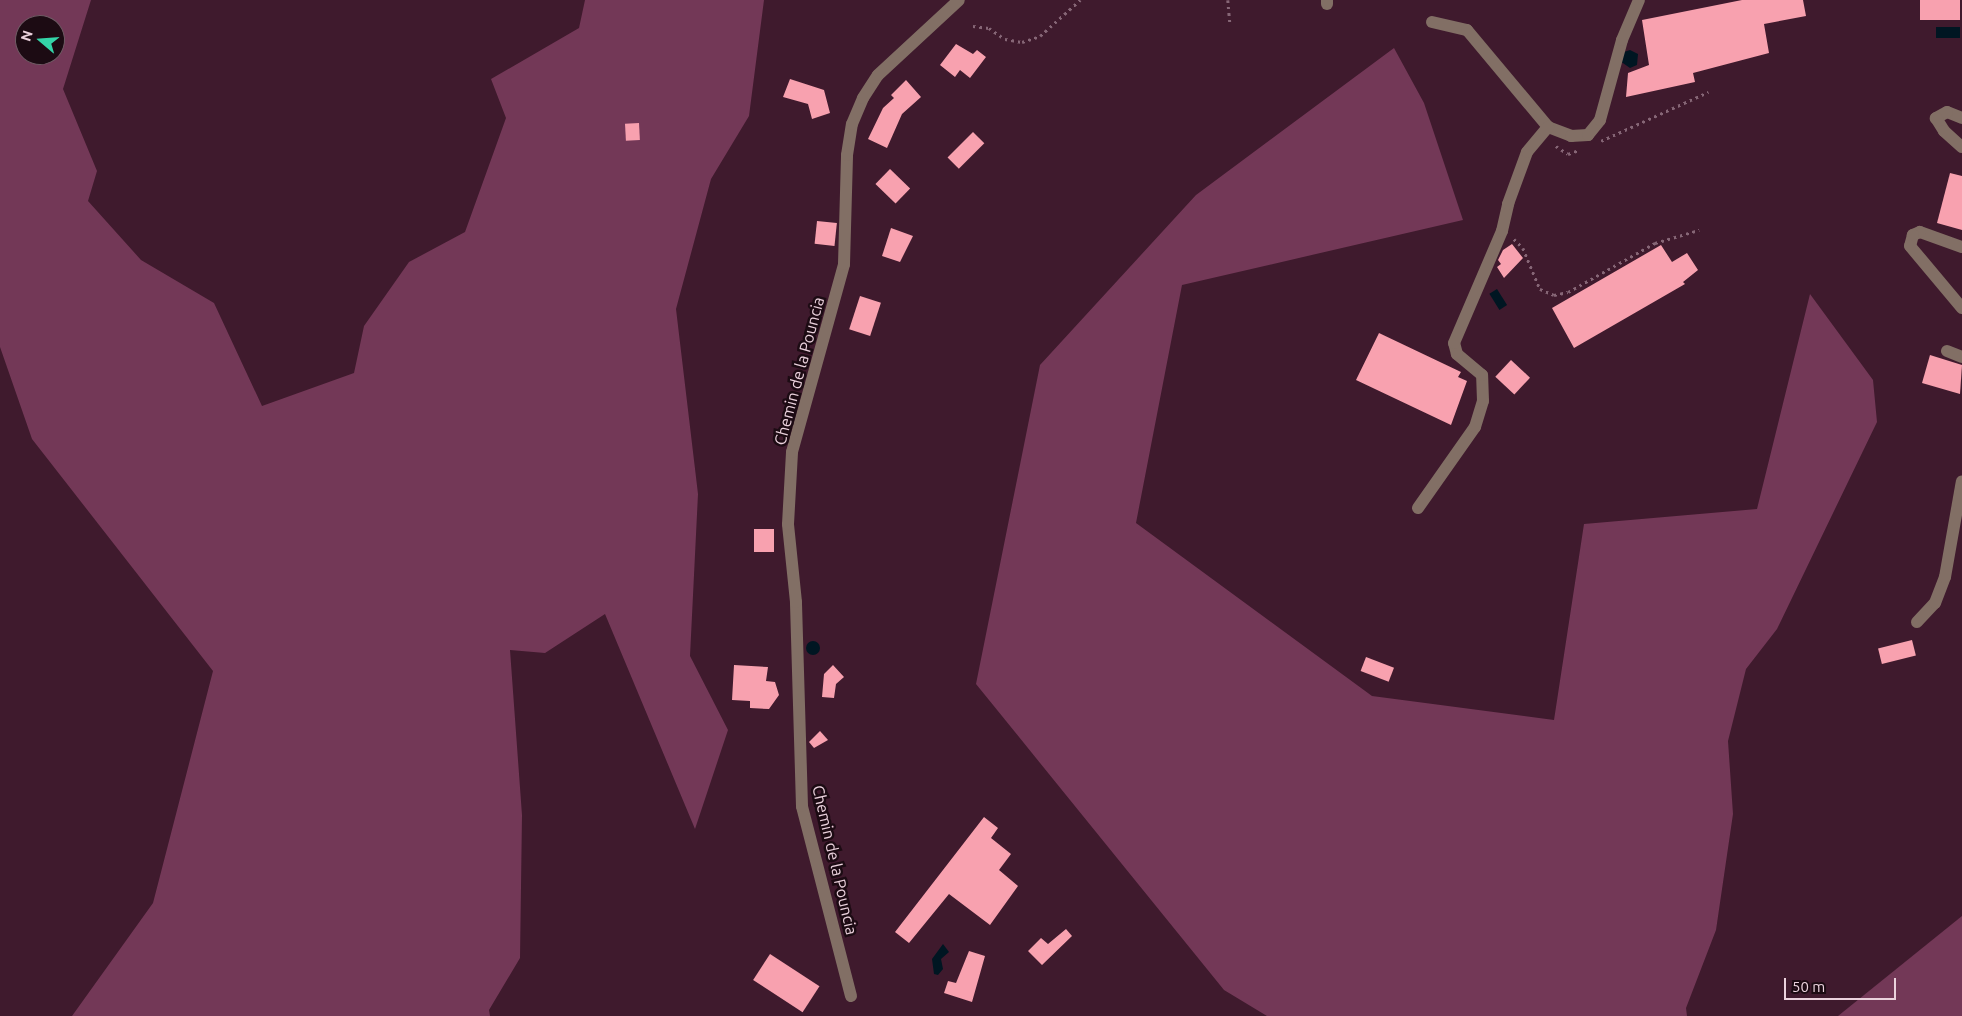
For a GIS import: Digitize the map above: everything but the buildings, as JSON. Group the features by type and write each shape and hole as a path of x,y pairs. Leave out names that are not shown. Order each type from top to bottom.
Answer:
{"street":[{"name":"Chemin de la Pouncia","path":"851,996 802,806 796,602 788,524 792,452 844,264 848,155 852,124 863,98 878,75 959,0"},
{"path":"1432,22 1467,30 1546,129 1571,136 1588,135 1600,120 1622,40 1639,0"},
{"path":"1962,118 1947,112 1936,118 1944,131 1962,147"},
{"path":"1418,508 1475,427 1484,401 1482,375 1456,354 1454,343 1502,231 1508,204 1528,152 1546,129"},
{"path":"1962,247 1920,232 1913,235 1910,246 1962,308"},
{"path":"1947,351 1962,357"},
{"path":"1917,622 1935,603 1945,578 1962,481"}],"path":[{"path":"973,26 989,28 1005,39 1022,42 1040,36 1080,0"},
{"path":"1228,0 1230,22"},
{"path":"1594,144 1708,92"},
{"path":"1546,129 1552,143 1568,154 1585,148"},
{"path":"1502,231 1523,248 1540,289 1554,295 1568,292 1656,243 1699,230"}],"shaded area":[{"path":"0,0 91,0 63,89 97,171 88,201 141,260 214,303 262,406 354,373 364,326 409,262 465,232 506,118 491,79 579,28 585,0 764,0 749,116 711,179 676,309 698,494 690,656 728,730 695,829 605,614 545,653 510,650 522,815 520,958 489,1010 490,1016 72,1016 153,903 213,671 32,439 0,347"},
{"path":"1394,48 1424,103 1463,220 1182,285 1136,523 1372,696 1554,720 1584,524 1757,509 1810,294 1873,380 1877,422 1777,629 1746,669 1728,741 1733,814 1716,930 1686,1008 1687,1016 1267,1016 1224,990 976,684 1040,365 1196,195"},
{"path":"1962,916 1962,1016 1838,1016"}],"water":[{"path":"1936,27 1960,27 1960,38 1936,38"},
{"path":"1630,50 1638,54 1637,65 1630,68 1620,61 1624,52"},
{"path":"1497,289 1507,305 1499,310 1489,294"},
{"path":"810,641 816,641 820,648 816,655 810,655 806,651 806,645"},
{"path":"943,944 949,952 941,959 943,969 938,975 934,974 932,959"}]}
